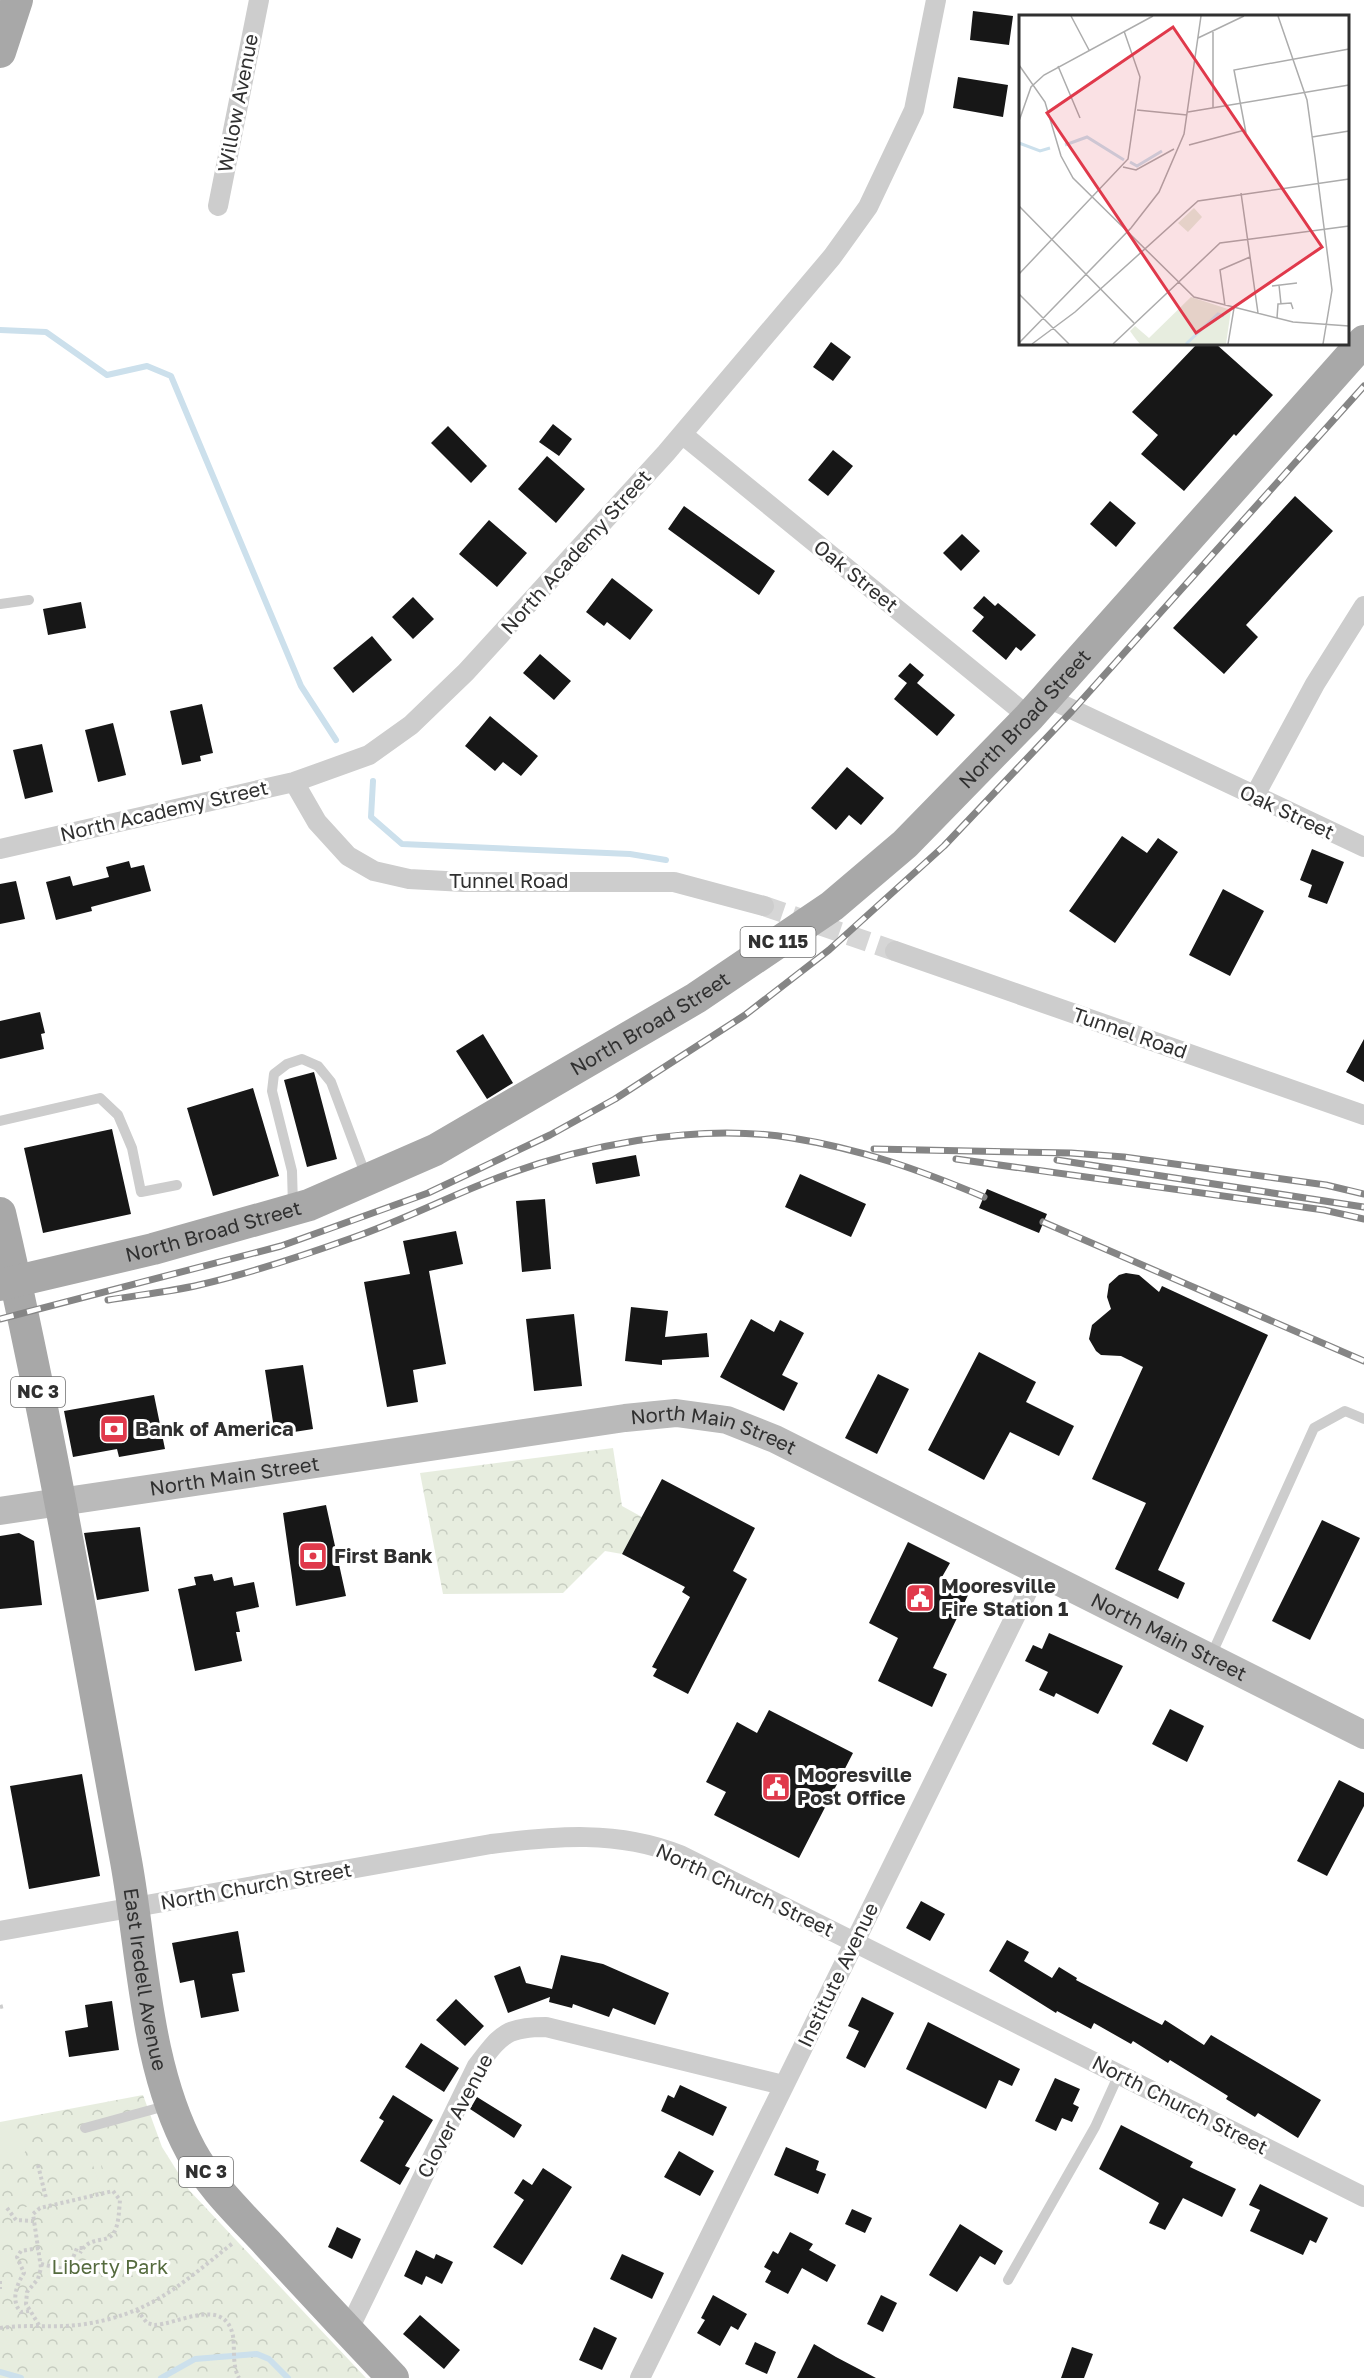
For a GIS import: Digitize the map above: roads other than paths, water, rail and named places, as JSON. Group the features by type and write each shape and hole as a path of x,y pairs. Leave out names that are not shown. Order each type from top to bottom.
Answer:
{"main road":[{"path":"0,52 17,0"},
{"name":"North Broad Street","path":"8,1283 153,1249 293,1209 435,1150 696,998 832,906 904,844 1039,707 1364,341"},
{"name":"NC 3","path":"0,1213 8,1283 59,1503"},
{"name":"North Main Street","path":"0,1511 612,1420 676,1413 727,1420 775,1439 1364,1735"},
{"name":"East Iredell Avenue","path":"59,1503 134,1907 160,2070 169,2105 192,2153 222,2195 393,2378"}],"street":[{"name":"Willow Avenue","path":"218,206 259,0"},
{"name":"North Academy Street","path":"0,849 294,782 369,755 411,724 466,672 682,434 832,258 868,207 914,110 936,0"},
{"name":"Oak Street","path":"682,434 1039,707 1254,797 1364,847"},
{"path":"1254,797 1315,684 1364,606"},
{"name":"Tunnel Road","path":"294,782 317,822 348,856 374,871 409,879 464,882 674,882 764,906"},
{"name":"Tunnel Road","path":"895,951 1364,1115"},
{"name":"Institute Avenue","path":"640,2378 1037,1572"},
{"name":"North Church Street","path":"0,1931 491,1844 581,1835 630,1840 662,1848 855,1941 1364,2197"},
{"name":"Clover Avenue","path":"348,2331 477,2066 499,2037 521,2027 546,2027 783,2085"}],"lane":[{"path":"0,604 29,600"},
{"path":"293,1209 292,1171 272,1091 274,1074 287,1064 302,1059 318,1066 331,1082 367,1179"},
{"path":"0,1121 100,1098 118,1115 132,1148 141,1192 177,1185"},
{"path":"1210,1658 1314,1428 1345,1411 1364,1419"},
{"path":"1008,2280 1095,2127 1119,2074"},
{"path":"85,2128 169,2105"}],"waterway":[{"path":"0,330 46,332 107,375 147,366 171,376 301,686 336,740"},
{"path":"373,781 371,817 402,844 630,854 666,860"},
{"path":"161,2378 195,2359 257,2354 269,2359 288,2378"},
{"path":"0,2372 21,2378"}],"tunnel":[{"path":"764,906 895,951"}],"railway":[{"path":"0,1319 281,1246 428,1193 550,1135 615,1099 745,1015 829,950 944,846 1072,711 1364,386"},
{"path":"108,1300 165,1292 257,1270 369,1232 522,1169 598,1148 677,1135 755,1134 792,1138 842,1148 937,1178 984,1197"},
{"path":"874,1149 1071,1153 1124,1157 1326,1185 1364,1194"},
{"path":"956,1159 1324,1210 1364,1219"},
{"path":"1057,1160 1364,1207"},
{"path":"1043,1222 1364,1361"}],"place":[{"name":"Bank of America","path":"114,1429"},
{"name":"First Bank","path":"313,1556"},
{"name":"Mooresville Fire Station 1","path":"920,1598"},
{"name":"Mooresville Post Office","path":"776,1787"}],"park label":[{"name":"Liberty Park","path":"110,2267"}]}
